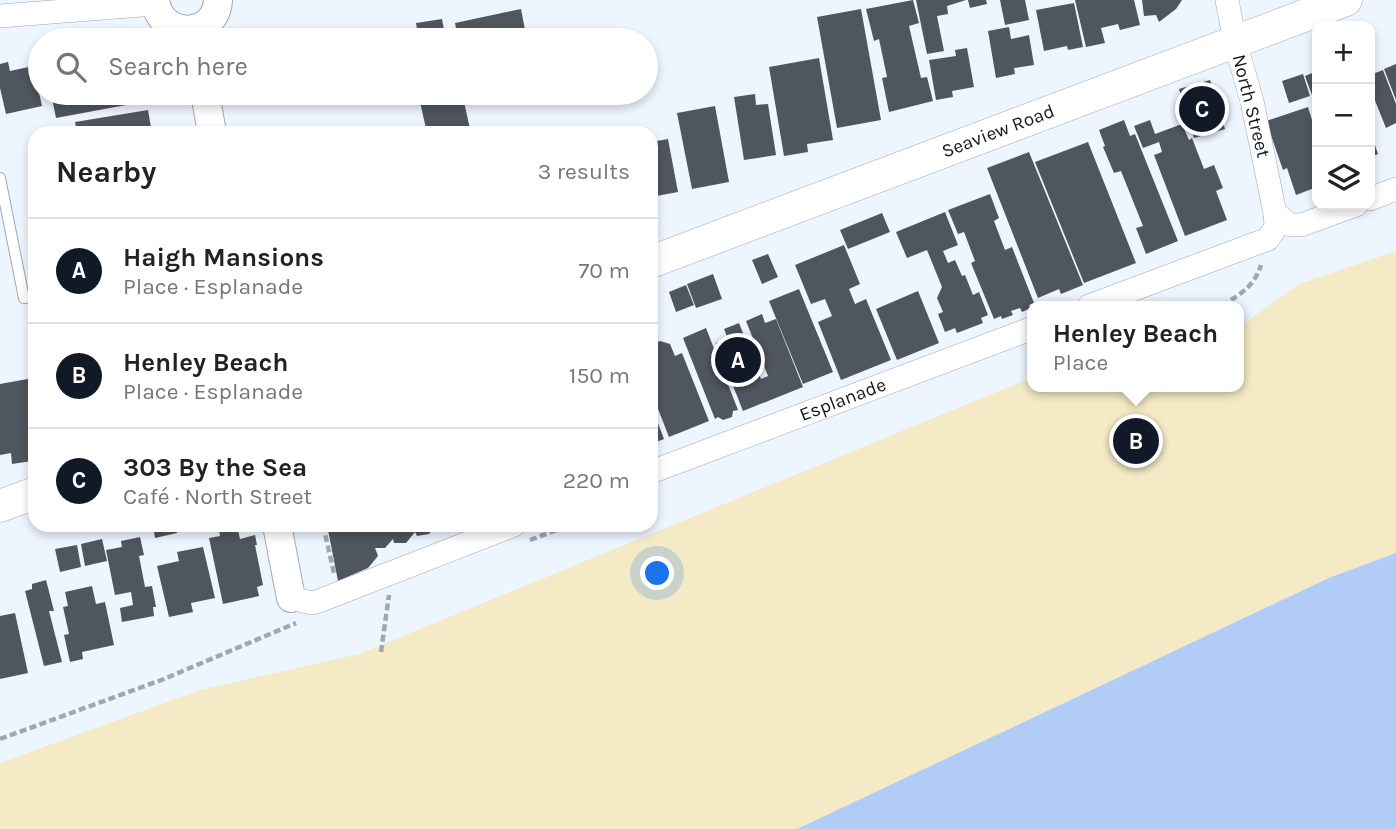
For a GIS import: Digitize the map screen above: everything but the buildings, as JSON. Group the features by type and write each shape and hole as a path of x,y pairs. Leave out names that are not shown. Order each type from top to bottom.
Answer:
{"main road":[{"name":"Seaview Road","path":"658,259 1346,0"},
{"path":"0,506 28,496"}],"street":[{"path":"200,28 212,18 218,0"},
{"name":"North Street","path":"1227,0 1275,213"},
{"path":"0,16 155,2 160,16 176,28"},
{"path":"207,105 211,126"},
{"path":"1375,198 1396,190"},
{"path":"1275,213 1290,225 1301,225 1342,210"},
{"path":"1102,301 1268,239 1276,227 1275,213"},
{"name":"Esplanade","path":"658,469 1027,329"},
{"path":"278,532 291,598 312,603 516,535"}],"lane":[{"path":"0,178 24,298 28,297"}],"path":[{"path":"1230,301 1257,279 1262,261"},
{"path":"325,532 334,576"},
{"path":"376,599 389,594 382,652"},
{"path":"0,739 164,679 295,623 307,625"}],"sand":[{"path":"1396,251 1396,553 1331,577 797,829 0,829 0,763 200,690 359,654 1027,379 1027,392 1244,392 1244,323 1299,284"}],"water":[{"path":"1396,553 1396,829 797,829 1331,577"}],"place":[{"name":"303 By the Sea","path":"1202,109"},
{"name":"Haigh Mansions","path":"738,360"},
{"name":"Henley Beach","path":"1136,441"}]}
